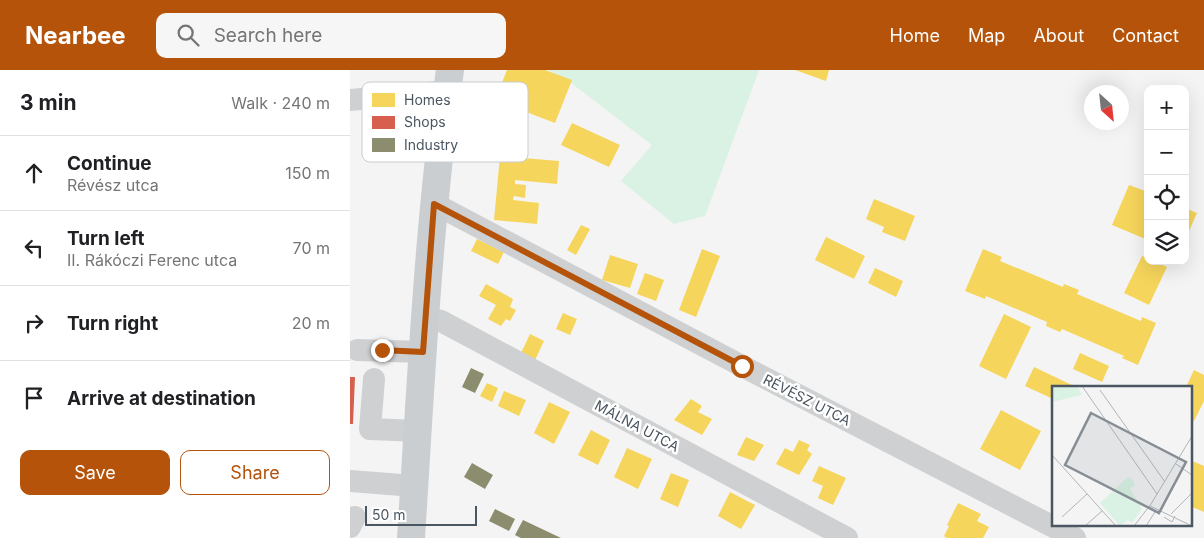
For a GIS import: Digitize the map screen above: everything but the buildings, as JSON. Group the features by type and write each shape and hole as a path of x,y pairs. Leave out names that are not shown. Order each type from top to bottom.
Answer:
{"main road":[{"path":"411,538 425,317 438,162"}],"street":[{"name":"RÉVÉSZ UTCA","path":"434,204 1075,538"},
{"name":"MÁLNA UTCA","path":"425,317 441,321 847,538"},
{"path":"356,350 423,352"},
{"path":"374,379 370,429 418,431"},
{"path":"350,481 414,486"}],"green space":[{"path":"548,70 759,70 705,216 674,224 621,181 652,145 570,82"}],"route":[{"path":"382,350 423,352 434,204 742,366"}]}
